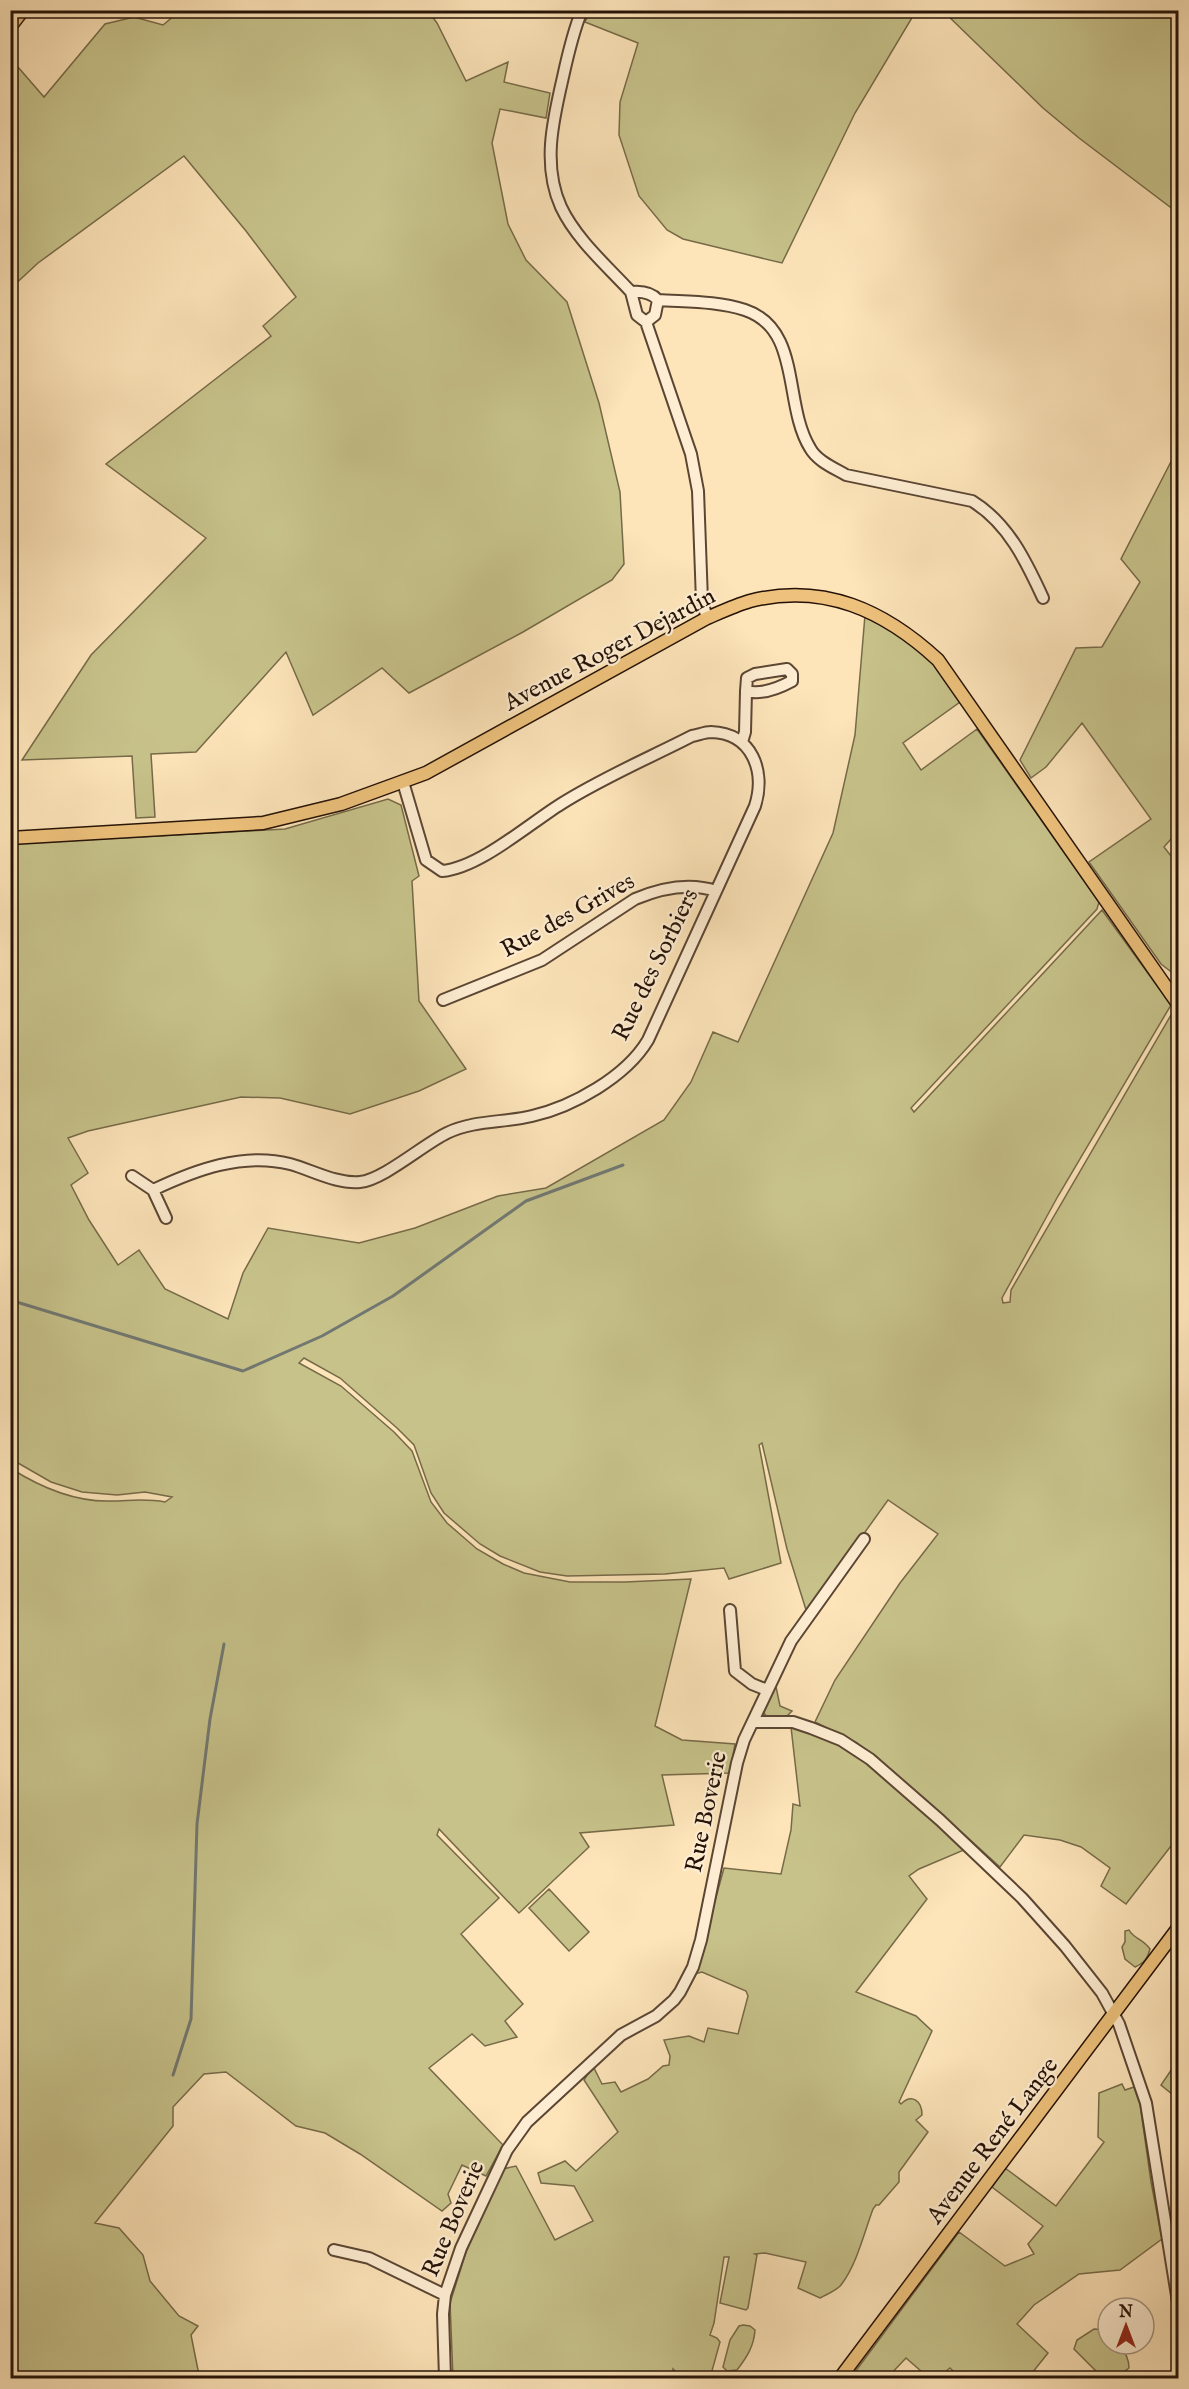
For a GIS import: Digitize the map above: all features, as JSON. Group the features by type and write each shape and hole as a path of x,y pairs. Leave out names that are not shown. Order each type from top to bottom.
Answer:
{"main road":[{"path":"10,27 23,10"},
{"name":"Avenue Roger Dejardin","path":"10,838 239,825 284,819 318,810 403,782 461,755 707,618 750,601 815,596 867,609 916,640 938,660 1177,1000"},
{"name":"Avenue René Lange","path":"840,2379 1179,1928"}],"street":[{"path":"582,10 573,32 552,123 550,160 554,190 562,209 575,229 631,292 637,315 646,322 691,454 698,491 702,601 707,618"},
{"path":"631,292 641,292 654,296 658,300 712,303 745,310 765,320 783,344 798,424 811,450 828,465 846,475 972,501 986,510 1025,558 1042,598"},
{"path":"646,322 654,315 658,300"},
{"path":"403,782 426,860 442,871 455,870 477,859 563,802 692,736 711,732 742,742 745,732 746,691"},
{"name":"Rue des Sorbiers","path":"153,1190 205,1169 231,1162 254,1160 289,1164 348,1182 362,1182 381,1174 446,1133 466,1124 531,1116 574,1101 620,1072 641,1051 760,792 761,783 757,764 742,742"},
{"name":"Rue des Grives","path":"443,1000 542,960 635,899 650,892 699,886 716,891"},
{"path":"132,1176 153,1190 166,1218"},
{"name":"Rue Boverie","path":"445,2379 443,2314 445,2295 461,2248 507,2150 516,2135 621,2035 663,2011 680,1992 693,1967 701,1940 740,1751 791,1641 864,1539"},
{"path":"730,1610 735,1671 752,1684 767,1690"},
{"path":"754,1722 793,1722 811,1728 841,1740 883,1770 961,1839 1034,1909 1082,1966 1114,2014 1146,2103 1179,2302"},
{"name":"Rue Boverie","path":"334,2250 369,2258 445,2295"}],"shaded area":[{"path":"916,10 855,113 782,263 683,239 667,230 639,196 619,135 620,102 638,43 585,22 590,11"},
{"path":"180,11 428,11 437,23 466,81 508,62 504,82 550,93 546,118 500,109 492,143 508,224 526,260 567,302 599,403 620,492 624,564 612,580 523,632 409,693 382,668 313,715 286,652 196,752 151,754 155,817 136,818 132,756 22,760 91,655 206,538 106,464 271,336 263,326 296,297 246,231 184,156 38,263 11,288 11,59 44,97 105,24 134,17 163,25"},
{"path":"943,11 1178,11 1178,213 1043,108"},
{"path":"1178,448 1178,831 1164,847 1178,865 1178,977 1161,964 1089,862 1151,819 1082,723 1046,767 1031,778 1020,760 1076,648 1102,647 1140,582 1121,559"},
{"path":"865,615 901,634 935,664 960,702 903,743 921,770 977,729 1099,902 1097,909 911,1108 914,1112 1102,910 1171,1005 1058,1196 1002,1298 1003,1303 1010,1302 1011,1290 1171,1015 1177,1012 1178,1014 1178,1837 1126,1904 1101,1886 1110,1868 1081,1847 1060,1840 1024,1835 1000,1867 925,1799 857,1743 815,1722 835,1680 900,1583 938,1534 888,1500 807,1613 787,1549 762,1443 759,1445 781,1563 729,1579 724,1568 665,1574 567,1576 540,1572 500,1556 480,1544 444,1513 431,1493 414,1445 340,1378 304,1358 299,1363 341,1386 394,1432 412,1451 431,1502 447,1523 477,1549 503,1564 524,1573 570,1582 691,1579 655,1726 682,1740 735,1744 730,1773 662,1775 674,1825 580,1833 589,1847 519,1913 439,1829 437,1835 499,1898 461,1934 523,2004 505,2021 517,2037 485,2046 472,2034 429,2068 503,2145 486,2176 462,2165 448,2194 451,2203 442,2211 360,2154 325,2133 296,2126 226,2072 204,2074 173,2107 173,2126 95,2223 119,2228 143,2255 150,2281 179,2316 198,2326 191,2335 199,2375 193,2378 11,2378 10,1468 45,1487 83,1499 165,1502 172,1497 145,1492 117,1495 82,1492 51,1482 11,1459 11,844 285,829 388,799 401,805 419,876 412,881 419,1001 466,1069 419,1091 350,1114 280,1098 241,1097 88,1131 68,1138 88,1173 71,1185 89,1220 118,1265 139,1250 165,1289 228,1319 243,1273 268,1228 359,1243 415,1228 498,1196 546,1188 664,1120 691,1082 713,1032 738,1042 833,833 855,735"},
{"path":"775,1682 780,1706 792,1711 785,1718 768,1718 763,1712"},
{"path":"791,1727 842,1745 883,1776 964,1850 919,1869 909,1876 927,1899 856,1992 916,2016 932,2031 899,2102 901,2104 912,2099 918,2102 922,2115 916,2120 928,2132 899,2172 899,2182 873,2209 847,2277 834,2291 820,2298 798,2288 806,2262 765,2253 755,2254 757,2255 748,2308 746,2310 720,2303 729,2257 724,2257 714,2323 710,2335 720,2342 710,2378 682,2378 673,2369 672,2378 453,2378 450,2303 466,2252 503,2169 516,2166 555,2240 593,2221 574,2186 541,2183 538,2173 565,2161 576,2171 618,2132 584,2080 593,2066 602,2084 615,2082 621,2092 648,2079 663,2066 669,2065 670,2056 664,2040 689,2036 704,2042 708,2028 738,2034 748,1996 746,1991 702,1972 695,1974 724,1868 781,1874 791,1830 793,1804 800,1806"},
{"path":"549,1889 589,1932 569,1951 529,1908"},
{"path":"1129,1930 1150,1949 1145,1960 1135,1967 1125,1959 1122,1947 1125,1942 1125,1931"},
{"path":"1178,2060 1178,2099 1161,2085"},
{"path":"1122,2084 1125,2090 1134,2087 1140,2104 1162,2239 1120,2270 1079,2274 1034,2305 1017,2324 1048,2353 1028,2378 950,2378 955,2373 950,2368 938,2378 929,2378 906,2358 887,2378 855,2378 852,2376 959,2232 1005,2266 1034,2254 1028,2244 1043,2226 992,2187 1005,2168 1056,2206 1104,2142 1098,2137 1099,2093"},
{"path":"743,2325 755,2330 752,2346 737,2370 727,2371 723,2367 730,2340 739,2326"},
{"path":"1096,2329 1096,2356 1126,2356 1129,2368 1116,2376 1102,2377 1074,2349 1077,2340"}],"waterway":[{"path":"10,1300 243,1371 322,1336 393,1296 526,1201 623,1165"},
{"path":"173,2075 191,2019 197,1824 210,1719 224,1644"}]}
